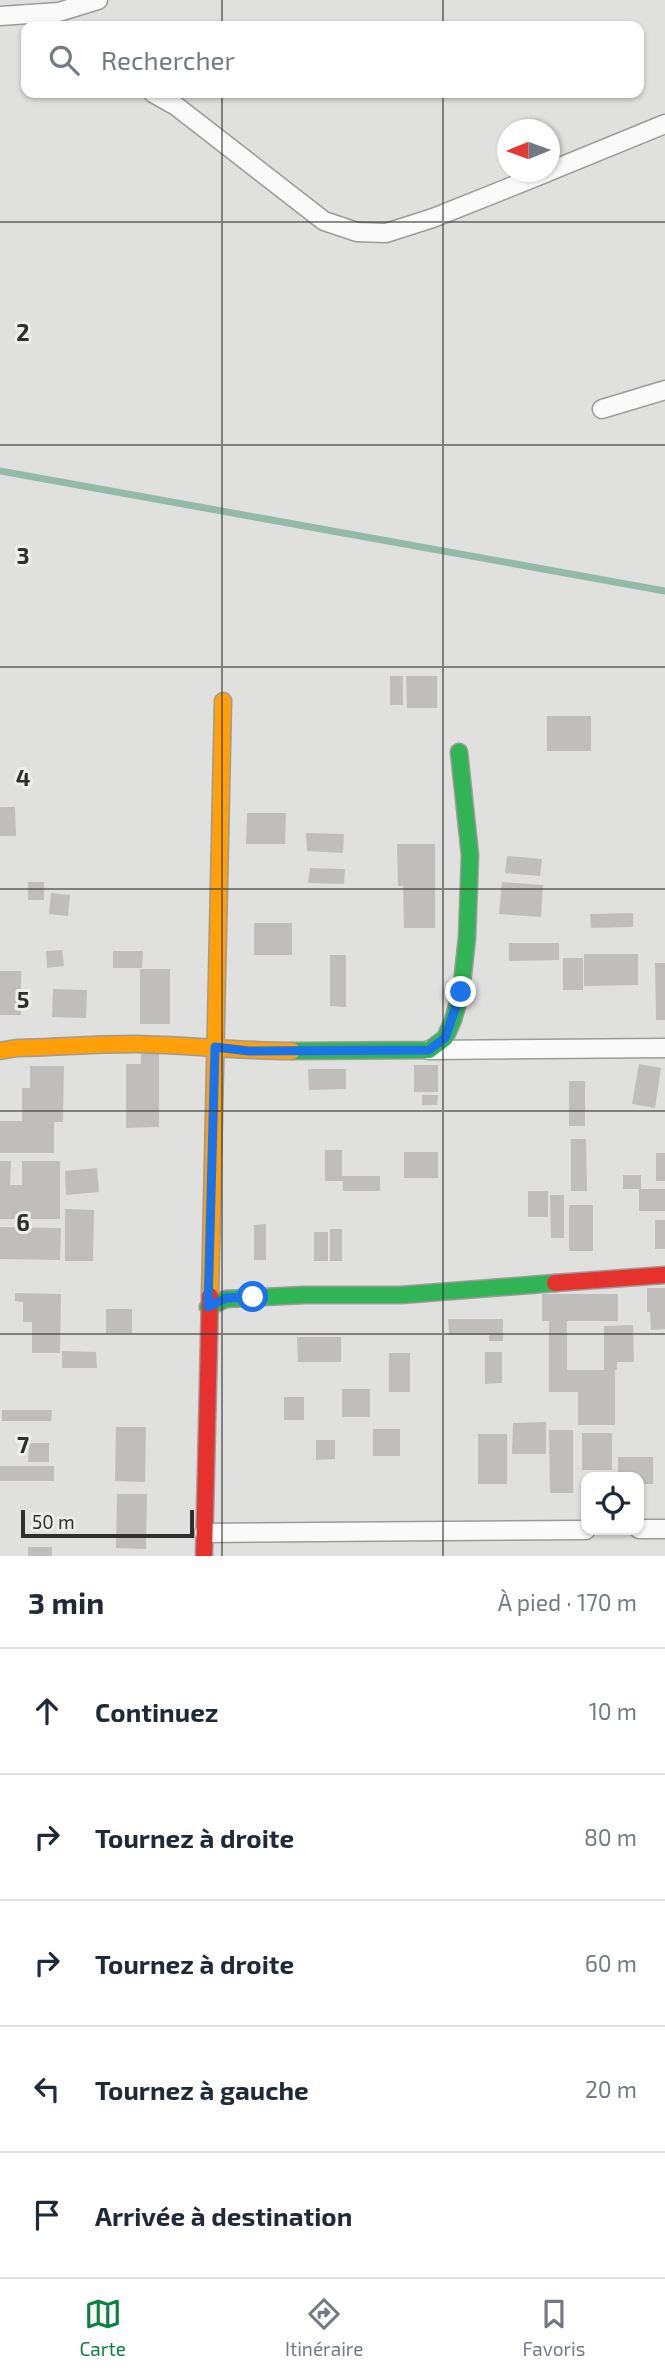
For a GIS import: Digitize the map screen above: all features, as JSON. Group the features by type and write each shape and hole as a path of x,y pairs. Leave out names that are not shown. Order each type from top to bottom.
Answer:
{"street":[{"path":"6,15 59,12 98,0"},
{"path":"162,98 176,106 324,221 356,232 386,233 410,226 521,182"},
{"path":"560,167 665,124"},
{"path":"602,409 665,390"},
{"path":"204,1556 223,701"},
{"path":"429,1050 445,1038 453,1020 461,992 467,938 470,855 459,752"},
{"path":"0,1051 17,1048 134,1044 249,1051 665,1048"},
{"path":"208,1307 226,1298 304,1295 401,1296 496,1286 665,1275"},
{"path":"644,1529 665,1529"},
{"path":"204,1533 581,1530"}],"building":[{"path":"390,676 403,676 403,705 390,705"},
{"path":"406,676 437,676 437,708 407,708"},
{"path":"547,716 591,716 591,751 547,751"},
{"path":"0,807 15,807 16,836 0,836"},
{"path":"247,813 286,813 285,844 246,844"},
{"path":"306,833 344,834 343,853 307,851"},
{"path":"397,844 435,844 435,928 404,928 403,886 398,886"},
{"path":"507,856 542,859 540,876 505,873"},
{"path":"310,868 345,869 344,884 308,883"},
{"path":"28,882 44,882 44,900 28,900"},
{"path":"502,882 543,885 541,917 499,914"},
{"path":"51,893 70,895 68,916 49,914"},
{"path":"633,913 633,927 591,928 590,914"},
{"path":"254,923 292,923 292,955 254,955"},
{"path":"509,943 559,943 559,960 509,961"},
{"path":"62,950 64,966 47,968 46,951"},
{"path":"113,951 143,951 142,968 113,968"},
{"path":"584,954 638,954 638,985 584,986"},
{"path":"330,955 346,955 346,1007 330,1006"},
{"path":"563,958 583,958 583,990 563,990"},
{"path":"655,963 665,963 665,1020 656,1020"},
{"path":"140,969 170,969 170,1024 140,1024"},
{"path":"0,971 21,971 21,1015 0,1015"},
{"path":"53,989 87,990 86,1018 52,1017"},
{"path":"141,1054 159,1054 159,1127 126,1128 126,1064 141,1064"},
{"path":"639,1064 661,1068 655,1108 632,1104"},
{"path":"414,1065 438,1065 438,1092 414,1092"},
{"path":"30,1066 64,1066 63,1122 54,1122 54,1153 0,1153 0,1121 22,1121 22,1088 30,1088"},
{"path":"308,1069 346,1069 346,1089 309,1090"},
{"path":"569,1081 585,1081 585,1126 569,1126"},
{"path":"422,1095 438,1095 437,1105 422,1105"},
{"path":"571,1139 586,1139 587,1191 571,1191"},
{"path":"325,1150 342,1150 342,1176 380,1176 380,1191 343,1191 343,1181 325,1181"},
{"path":"404,1152 438,1152 438,1178 404,1178"},
{"path":"656,1153 665,1153 665,1181 656,1181"},
{"path":"0,1161 11,1161 10,1185 22,1185 22,1161 60,1161 60,1219 0,1219"},
{"path":"97,1168 99,1192 66,1195 65,1171"},
{"path":"623,1175 641,1175 641,1189 665,1189 665,1211 639,1211 639,1189 623,1189"},
{"path":"528,1191 548,1191 548,1217 528,1217"},
{"path":"550,1195 564,1195 564,1238 551,1238"},
{"path":"569,1205 593,1205 593,1251 569,1251"},
{"path":"65,1209 94,1210 93,1261 65,1261"},
{"path":"655,1220 665,1220 665,1249 655,1249"},
{"path":"266,1224 266,1260 254,1260 254,1225"},
{"path":"0,1227 61,1228 60,1260 0,1259"},
{"path":"330,1229 342,1229 342,1261 330,1261"},
{"path":"314,1232 328,1232 328,1261 314,1261"},
{"path":"647,1288 665,1288 665,1329 651,1330 650,1312 647,1312"},
{"path":"15,1293 61,1294 60,1353 32,1353 32,1322 23,1322 23,1302 15,1301"},
{"path":"542,1294 618,1294 618,1321 567,1321 567,1370 604,1370 604,1326 633,1325 634,1362 617,1362 615,1370 615,1425 578,1425 578,1392 549,1392 549,1321 542,1321"},
{"path":"106,1309 132,1309 132,1333 106,1333"},
{"path":"448,1319 503,1319 503,1341 489,1341 489,1335 449,1335"},
{"path":"297,1337 341,1337 341,1362 298,1362"},
{"path":"62,1351 96,1352 97,1368 62,1368"},
{"path":"485,1352 502,1352 502,1383 485,1384"},
{"path":"389,1353 410,1353 410,1392 389,1392"},
{"path":"342,1389 370,1389 370,1417 342,1417"},
{"path":"284,1397 304,1397 304,1420 284,1420"},
{"path":"2,1410 52,1410 51,1421 2,1421"},
{"path":"546,1422 546,1454 512,1454 513,1423"},
{"path":"116,1427 146,1427 145,1482 115,1481"},
{"path":"373,1429 400,1429 400,1456 373,1456"},
{"path":"549,1430 573,1430 573,1493 550,1493"},
{"path":"582,1433 612,1433 612,1470 582,1470"},
{"path":"478,1434 507,1434 507,1484 478,1484"},
{"path":"316,1440 335,1440 335,1459 316,1460"},
{"path":"29,1443 49,1443 49,1462 28,1462"},
{"path":"618,1457 653,1457 653,1484 644,1484 644,1472 618,1472"},
{"path":"0,1466 54,1466 54,1481 0,1481"},
{"path":"117,1494 147,1494 146,1549 116,1548"},
{"path":"28,1547 52,1547 52,1556 28,1556"}],"waterway":[{"path":"0,471 665,591"}],"traffic: fast":[{"path":"292,1051 429,1050 445,1038 461,992 467,938 470,855 459,752"},
{"path":"208,1307 226,1299 304,1295 401,1295 555,1283"}],"traffic: slow":[{"path":"210,1296 223,701"},
{"path":"0,1051 17,1048 136,1044 292,1051"}],"traffic: jam":[{"path":"555,1283 665,1275"},
{"path":"204,1556 210,1296"}],"route":[{"path":"253,1297 226,1298 208,1307 215,1047 249,1051 429,1050 445,1038 461,992"}]}
